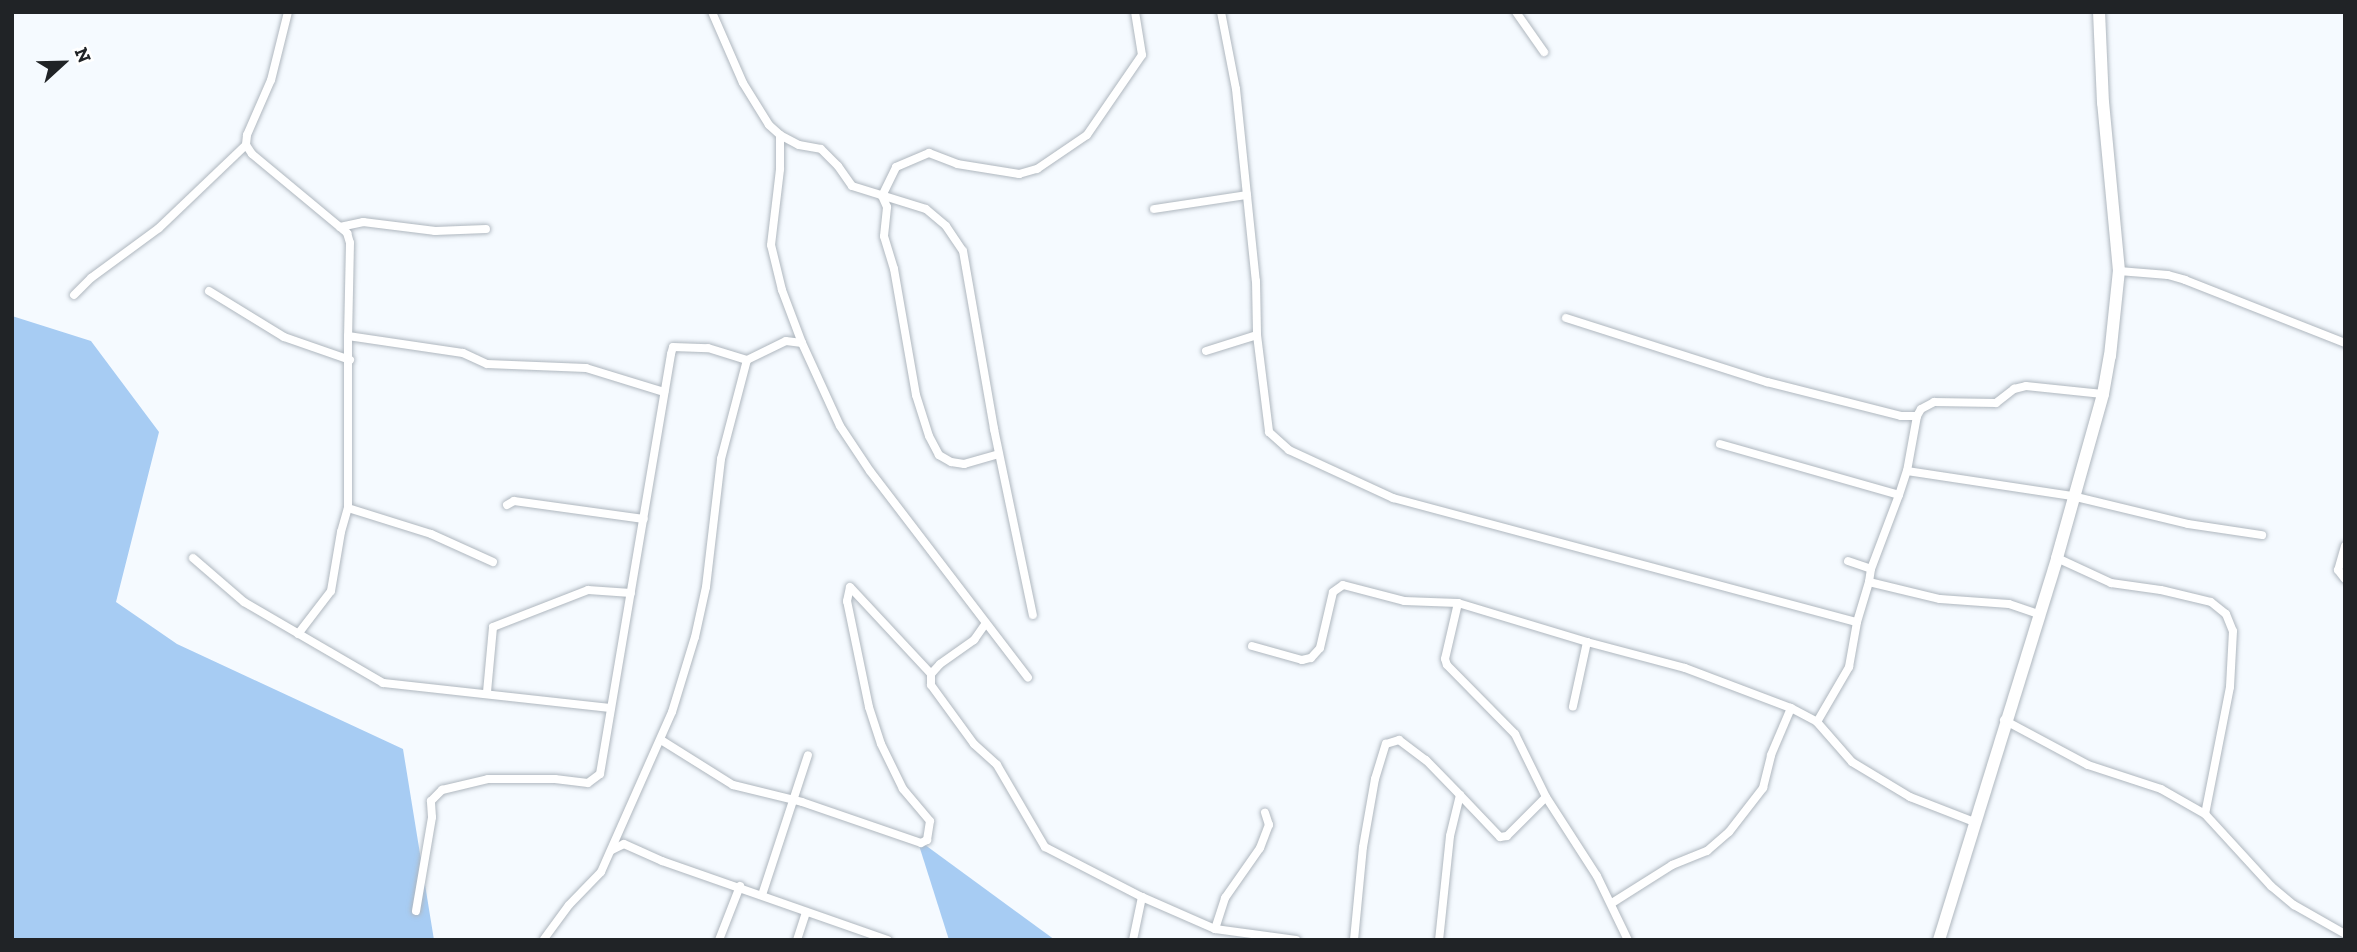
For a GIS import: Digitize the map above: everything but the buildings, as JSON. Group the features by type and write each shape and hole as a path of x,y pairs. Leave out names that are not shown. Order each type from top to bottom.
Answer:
{"street":[{"path":"288,12 271,80 247,135 246,145 252,155 347,233 350,243 348,508 331,591 298,634"},
{"path":"712,12 743,83 769,125 780,135 799,145 821,149 838,166 852,186 926,209 946,226 963,251 999,454 1033,615"},
{"path":"882,196 896,167 929,153 957,164 1019,174 1037,169 1087,135 1142,55 1135,12"},
{"path":"1221,12 1236,89 1258,307 1257,335 1269,432 1289,450 1351,481 1393,498 1857,622"},
{"path":"1517,12 1544,52"},
{"path":"1939,940 2004,720 2057,558 2072,496 2103,394 2119,271 2103,103 2099,12"},
{"path":"780,135 780,169 771,245 782,290 840,426 870,471 1028,678"},
{"path":"74,295 91,278 159,228 246,145"},
{"path":"1154,209 1247,195"},
{"path":"882,196 887,207 884,236 894,269 916,395 929,436 939,455 951,462 964,464 999,454"},
{"path":"340,227 363,222 435,231 486,229"},
{"path":"2119,271 2154,273 2185,281 2345,343"},
{"path":"208,291 284,337 350,360"},
{"path":"1566,318 1767,382 1901,416 1917,416"},
{"path":"1206,351 1257,335"},
{"path":"348,336 463,353 487,364 586,368 664,392"},
{"path":"416,911 432,817 431,801 442,790 488,779 555,779 588,783 600,774 673,347 708,348 747,360 786,341 802,342"},
{"path":"544,939 569,905 601,872 661,740 695,637 706,587 721,458 747,360"},
{"path":"1817,722 1849,667 1871,569 1899,495 1917,416 1921,410 1934,402 1996,403 2014,388 2026,386 2103,394"},
{"path":"1720,444 1899,495"},
{"path":"1906,471 2072,496 2188,524 2262,535"},
{"path":"507,505 514,501 644,519"},
{"path":"348,508 377,514 431,534 493,562"},
{"path":"2345,546 2338,570 2345,579"},
{"path":"193,558 244,602 383,683 488,692 611,708"},
{"path":"2057,558 2111,583 2161,590 2211,602 2226,614 2233,631 2230,687 2205,814"},
{"path":"1848,561 1871,569"},
{"path":"1869,582 1940,598 2009,604 2038,614"},
{"path":"1252,646 1302,660 1311,658 1320,648 1333,592 1343,586 1404,601 1458,603 1685,668 1791,708 1817,722 1852,762 1910,797 1974,822"},
{"path":"661,740 733,785 795,800 921,843 927,840 930,821 903,789 881,744 869,707 846,601 850,587 930,674 931,685 974,744 997,765 1045,847 1142,897 1215,929 1296,940"},
{"path":"488,692 493,627 588,590 631,593"},
{"path":"1458,603 1445,659 1447,665 1515,734 1546,797 1612,903 1628,940"},
{"path":"930,674 974,640 985,624"},
{"path":"1573,706 1587,642"},
{"path":"1612,903 1672,865 1707,851 1729,832 1763,788 1771,755 1791,708"},
{"path":"2004,720 2088,765 2161,789 2205,814 2271,886 2294,905 2345,934"},
{"path":"1354,940 1363,847 1376,779 1386,744 1399,740 1426,760 1500,837 1507,836 1546,797"},
{"path":"762,895 808,755"},
{"path":"1439,940 1450,836 1460,795"},
{"path":"1215,929 1225,898 1260,848 1269,825 1265,813"},
{"path":"612,850 624,844 662,861 740,886 888,940"},
{"path":"719,940 740,886"},
{"path":"1133,940 1142,897"},
{"path":"797,940 806,912"}],"shaded area":[{"path":"12,316 91,341 159,432 116,602 177,644 403,749 434,940 12,940"},
{"path":"917,839 1055,940 949,940"}]}
